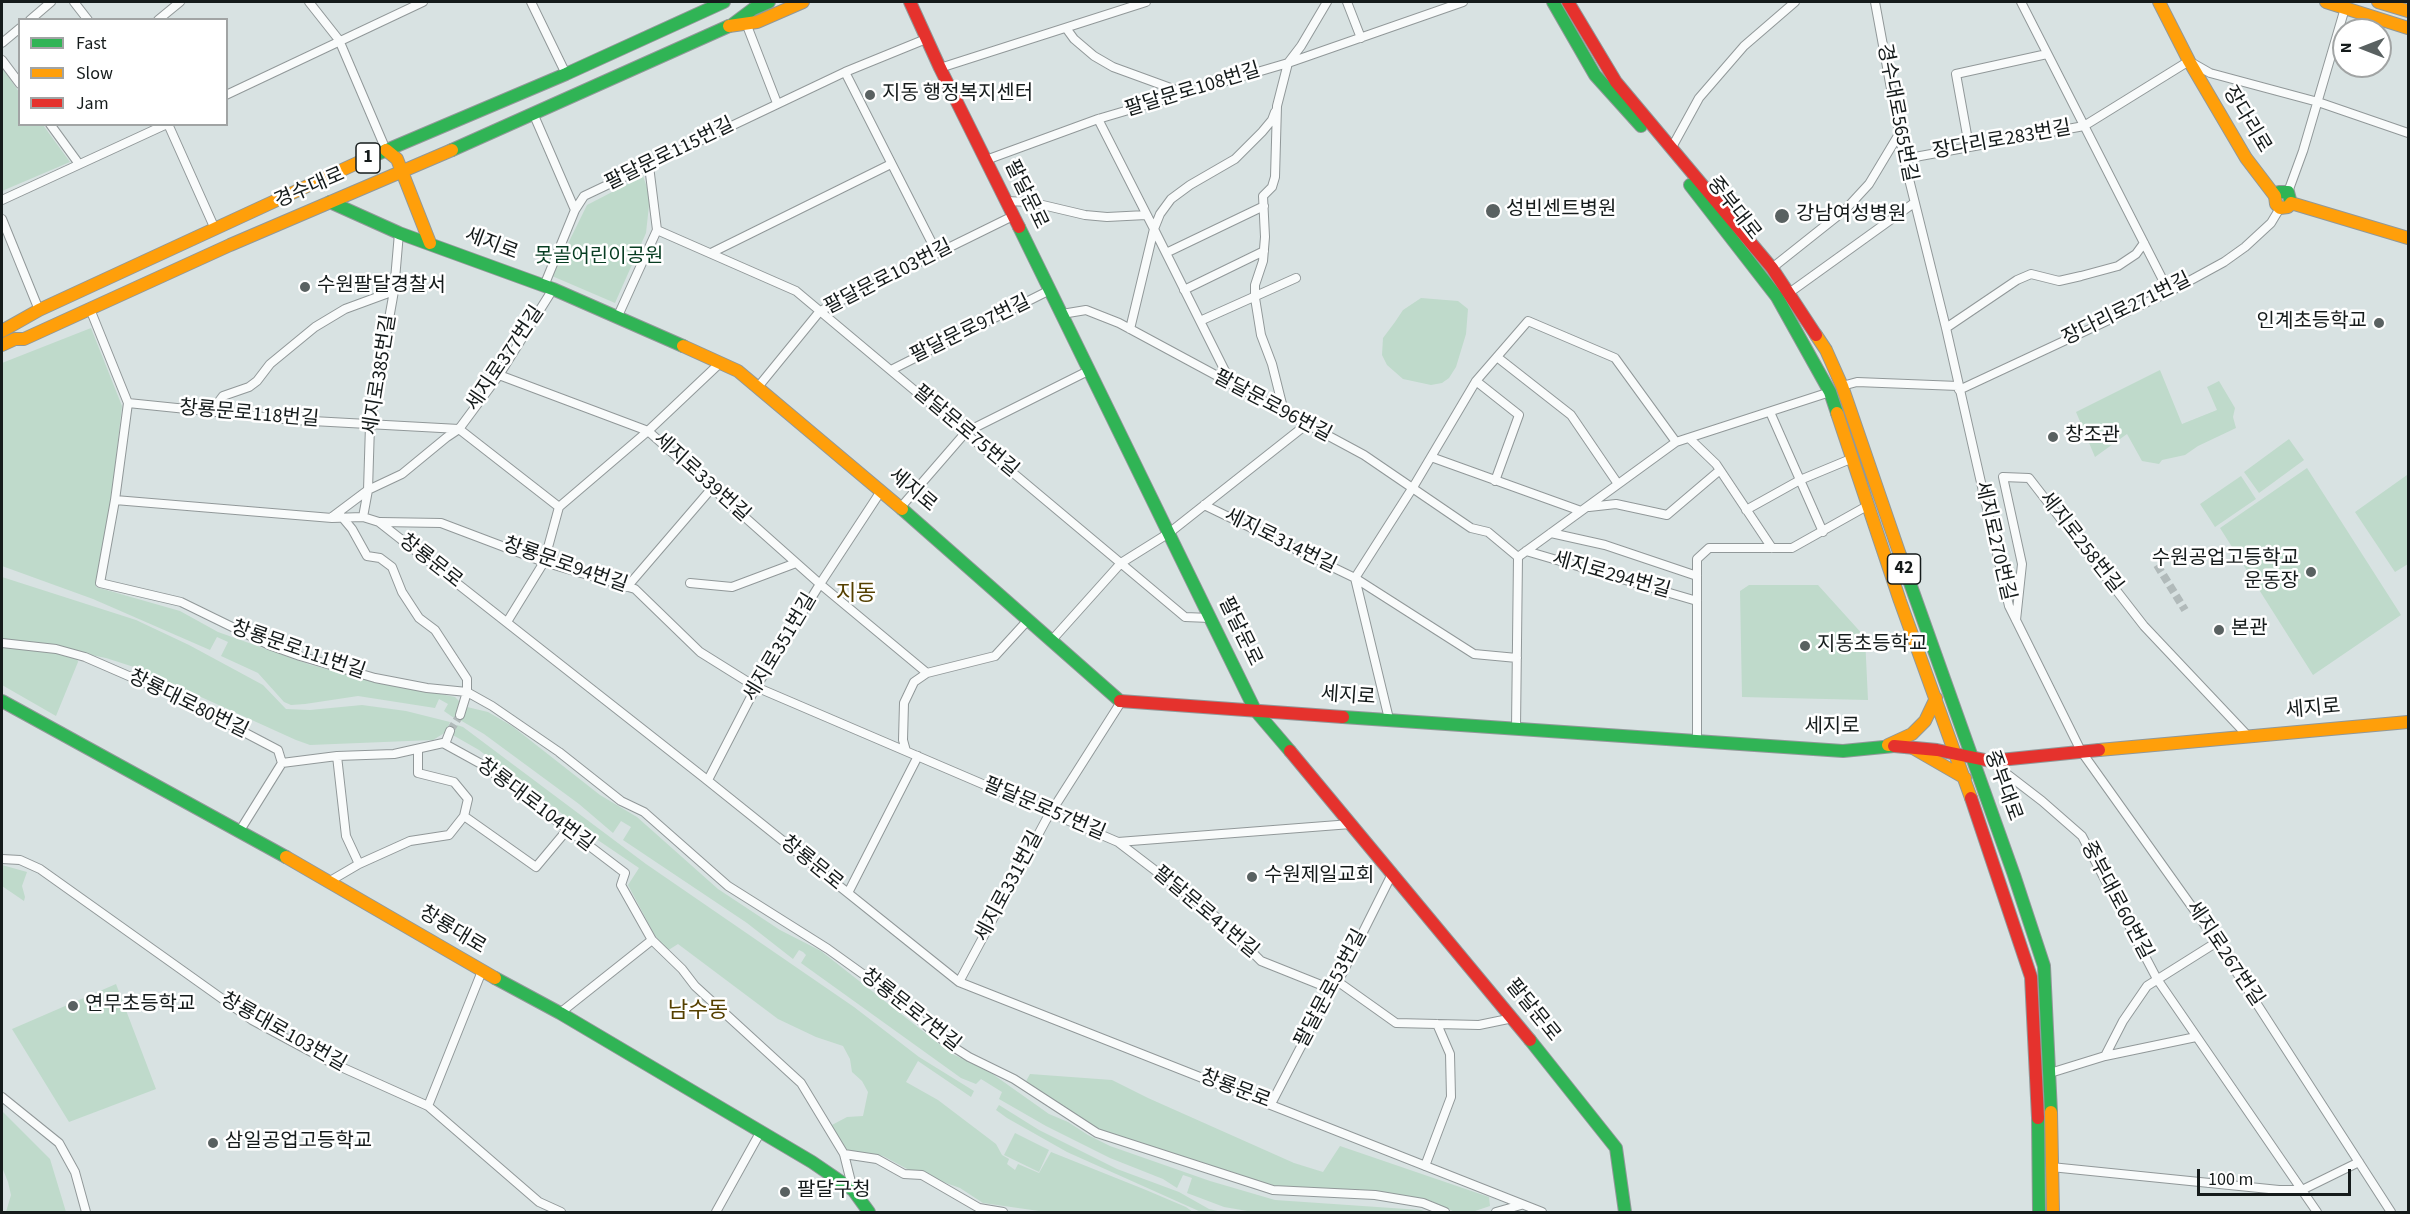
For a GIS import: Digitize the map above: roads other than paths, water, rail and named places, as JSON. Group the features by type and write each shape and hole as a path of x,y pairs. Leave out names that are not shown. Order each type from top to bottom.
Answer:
{"street":[{"path":"32,18 51,2"},
{"path":"74,2 86,18"},
{"path":"160,18 180,2"},
{"path":"309,2 339,40 386,150 398,159 430,243"},
{"path":"228,94 423,2"},
{"path":"531,2 566,74"},
{"name":"경수대로","path":"2,331 39,310 386,150 566,74 723,2"},
{"name":"경수대로","path":"2,345 15,339 24,339 733,24 753,9 769,2"},
{"name":"경수대로","path":"733,24 757,22 803,2"},
{"name":"팔달문로","path":"910,2 940,68 1090,370 1255,711 1513,1018 1616,1148 1625,1212"},
{"path":"940,68 1066,28 1125,5 1146,2"},
{"path":"1130,329 1154,229 1160,214 1171,199 1190,185 1235,159 1248,148 1272,120 1288,63 1327,2"},
{"path":"1347,2 1361,38"},
{"name":"팔달문로108번길","path":"986,160 1098,119 1288,63 1463,2"},
{"name":"중부대로","path":"1553,2 1595,75 1646,131 1777,297 1830,392 1965,778 2031,977 2037,1086 2039,1212"},
{"name":"중부대로","path":"1568,2 1616,82 1772,268 1826,350 1842,386 2044,966 2050,1073 2053,1212"},
{"path":"1671,149 1699,98 1744,46 1796,2"},
{"name":"경수대로565번길","path":"1875,2 1904,159 1947,328 1959,388"},
{"path":"2019,2 2169,292"},
{"name":"장다리로","path":"2159,2 2189,61 2246,158 2260,179 2283,200"},
{"path":"2326,2 2409,28"},
{"path":"2378,2 2409,11"},
{"name":"장다리로271번길","path":"1959,388 2169,292 2224,261 2271,223 2295,177 2345,8"},
{"path":"747,23 777,103"},
{"path":"1066,28 1074,39 1094,56 1113,67 1187,94"},
{"path":"2,43 18,30"},
{"name":"팔달문로115번길","path":"548,287 575,210 584,196 777,103 926,39"},
{"path":"1969,146 1956,74 2047,54"},
{"path":"2,60 18,81"},
{"name":"장다리로","path":"2189,61 2210,73 2318,102 2409,133"},
{"name":"장다리로283번길","path":"1904,159 2084,126 2189,61"},
{"path":"845,72 937,253"},
{"path":"1277,106 1275,177 1272,187 1263,196 1266,223 1264,251 1254,298 1261,335 1272,364 1284,412"},
{"path":"533,113 575,210"},
{"name":"팔달문로108번길","path":"1098,119 1232,385"},
{"path":"51,126 79,164"},
{"path":"2,200 164,126"},
{"path":"169,126 214,229"},
{"path":"1772,268 1845,210 1869,184 1899,134"},
{"path":"711,253 891,164"},
{"path":"617,318 657,230 649,166"},
{"path":"2283,200 2409,238"},
{"path":"1006,201 1030,202 1085,215 1107,217 1146,215"},
{"name":"세지로","path":"330,202 399,233 548,287 738,371 901,507 1121,702 1843,750 1888,745 1971,756 1989,761 2247,735 2409,722"},
{"path":"1789,293 1914,203"},
{"path":"1166,253 1264,206"},
{"name":"팔달문로103번길","path":"758,387 820,311 1013,216"},
{"path":"2,219 39,310"},
{"name":"팔달문로75번길","path":"657,230 796,291 1185,617 1210,618"},
{"name":"세지로385번길","path":"363,517 368,490 370,425 394,291 399,233"},
{"path":"1947,328 2017,280 2031,274 2058,281 2118,266 2136,254 2144,243"},
{"path":"1184,290 1264,251"},
{"path":"1200,321 1296,278"},
{"name":"세지로377번길","path":"332,518 368,490 402,474 447,436 459,429 499,375 548,287"},
{"name":"팔달문로97번길","path":"891,370 1050,290"},
{"path":"211,412 223,396 249,387 257,381 270,364 315,327 345,309 394,291"},
{"path":"90,309 128,403 115,500"},
{"name":"팔달문로96번길","path":"1062,314 1086,309 1130,329 1364,455 1471,528 1488,532 1522,554"},
{"name":"세지로314번길","path":"1389,719 1355,578 1413,488 1476,381 1528,321 1615,358 1676,442"},
{"path":"2,324 16,322"},
{"path":"2,354 18,347 24,339"},
{"path":"1497,357 1571,415 1618,484"},
{"path":"507,622 544,562 559,507 648,432 720,363"},
{"path":"901,507 966,432 1090,370"},
{"name":"세지로339번길","path":"499,375 648,432 820,584 927,673"},
{"path":"1476,381 1519,415 1495,481"},
{"path":"1842,386 1857,382 1959,388"},
{"name":"세지로270번길","path":"1959,388 2009,606 2081,751"},
{"path":"1516,728 1522,554 1676,442 1830,392"},
{"name":"창룡문로118번길","path":"128,403 370,425"},
{"path":"1770,412 1823,532"},
{"path":"1052,640 1121,563 1169,533 1307,424"},
{"name":"세지로377번길","path":"370,425 459,429"},
{"path":"459,429 559,507"},
{"path":"1689,438 1720,470 1772,548 1792,548 1868,506"},
{"path":"1431,457 1495,481 1583,509 1616,504 1667,515 1720,470"},
{"path":"1746,510 1800,480 1853,458"},
{"name":"세지로258번길","path":"2016,620 2022,564 2003,477 2029,478 2144,626 2247,735"},
{"path":"627,587 712,488"},
{"name":"세지로351번길","path":"708,780 756,687 881,491"},
{"name":"창룡문로","path":"115,500 332,518 363,517 379,522 708,780 959,982 1542,1212"},
{"name":"창룡문로111번길","path":"115,500 100,583 181,602 259,641 300,656 375,678 427,688 467,692"},
{"name":"세지로314번길","path":"1204,505 1355,578 1474,654 1517,658"},
{"path":"342,517 352,529 367,556 380,558 392,567 402,592 419,618 435,630 467,679 467,692 460,715"},
{"name":"창룡문로94번길","path":"379,522 441,523 544,562 635,590 699,652 756,687"},
{"path":"1551,533 1605,545 1697,576"},
{"name":"세지로294번길","path":"1697,741 1697,559 1709,548 1772,548"},
{"name":"세지로294번길","path":"1522,554 1697,601"},
{"path":"690,584 732,587 796,562"},
{"path":"906,751 903,740 904,704 914,682 927,673 995,656 1028,620"},
{"name":"창룡대로80번길","path":"2,643 56,649 85,657 177,697 267,744 278,750 282,763"},
{"name":"팔달문로57번길","path":"756,687 1118,842 1351,824"},
{"name":"창룡문로7번길","path":"467,692 526,728 614,795 644,812 728,886 828,949 885,990 944,1041 969,1057 1000,1071 1097,1133 1273,1190 1375,1195 1423,1203 1445,1212"},
{"path":"1888,745 1912,734 1925,721 1936,698"},
{"name":"창룡대로","path":"2,701 330,881 482,972 560,1013 761,1131 853,1190 869,1212"},
{"name":"세지로331번길","path":"959,982 1051,812 1121,702"},
{"path":"239,832 282,763 338,756 394,754 444,743 450,730"},
{"name":"창룡대로104번길","path":"444,743 483,765 625,873 621,885 652,940"},
{"path":"1913,748 1965,778"},
{"path":"330,881 359,864 410,841 449,835 464,816 468,799 454,782 418,773 418,749"},
{"name":"세지로267번길","path":"2081,751 2217,942 2391,1212"},
{"path":"338,756 346,836 359,864"},
{"path":"848,893 918,756"},
{"name":"중부대로60번길","path":"1989,761 2042,801 2082,836 2157,979 2317,1212"},
{"path":"464,816 536,867 567,830"},
{"name":"팔달문로41번길","path":"1118,842 1220,921 1261,961 1330,989"},
{"name":"창룡대로103번길","path":"2,859 20,860 40,869 252,1020 330,1062 428,1106 539,1202 561,1212"},
{"name":"팔달문로53번길","path":"1271,1104 1392,874"},
{"path":"560,1013 652,940 682,969 695,986 801,1083 844,1154 853,1190"},
{"path":"2105,1056 2123,1021 2147,987 2217,942"},
{"path":"428,1106 482,972"},
{"path":"1337,981 1396,1023 1479,1025 1513,1018"},
{"path":"1425,1166 1451,1097 1450,1054 1437,1024"},
{"path":"2050,1073 2105,1056 2196,1037"},
{"path":"2,1097 59,1143 75,1172 86,1212"},
{"path":"716,1212 761,1131"},
{"path":"844,1154 877,1159 904,1174 922,1175 979,1208 1003,1212"},
{"path":"2051,1167 2279,1190 2302,1190 2359,1162"},
{"path":"1496,1212 1522,1204"}],"tunnel":[{"path":"2157,565 2185,610"},
{"path":"450,731 460,715"}],"place":[{"name":"지동 행정복지센터","path":"870,95"},
{"name":"성빈센트병원","path":"1493,211"},
{"name":"강남여성병원","path":"1782,216"},
{"name":"수원팔달경찰서","path":"305,287"},
{"name":"인계초등학교","path":"2379,323"},
{"name":"창조관","path":"2053,437"},
{"name":"수원공업고등학교 운동장","path":"2311,572"},
{"name":"본관","path":"2219,630"},
{"name":"지동초등학교","path":"1805,646"},
{"name":"수원제일교회","path":"1252,877"},
{"name":"연무초등학교","path":"73,1006"},
{"name":"삼일공업고등학교","path":"213,1143"},
{"name":"팔달구청","path":"785,1192"}],"district":[{"name":"지동","path":"856,595"},
{"name":"남수동","path":"698,1012"}],"park label":[{"name":"못골어린이공원","path":"599,258"}]}
